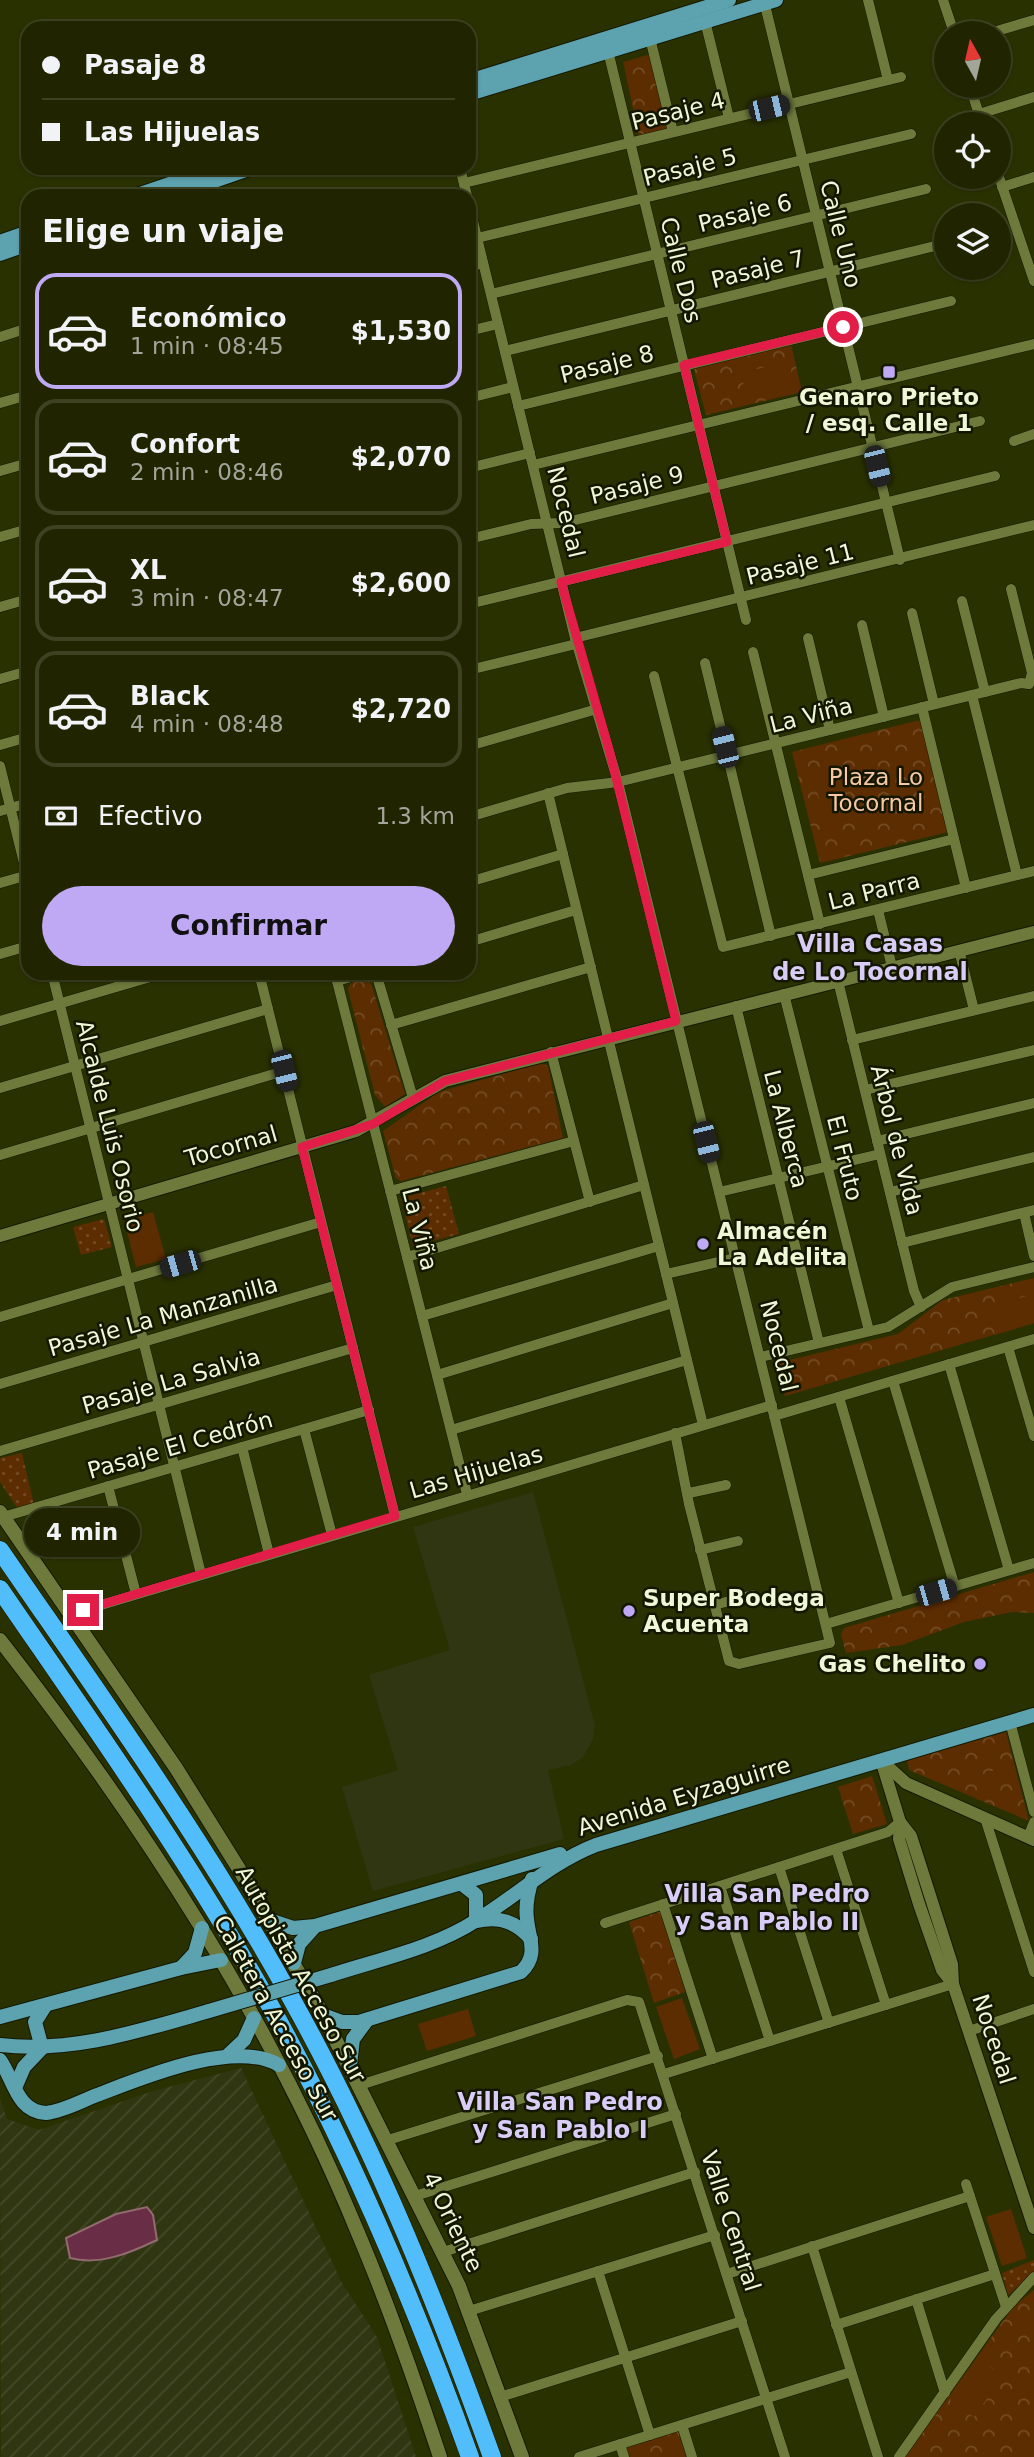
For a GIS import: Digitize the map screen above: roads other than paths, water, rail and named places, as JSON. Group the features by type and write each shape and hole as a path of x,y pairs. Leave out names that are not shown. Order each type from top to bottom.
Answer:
{"highway":[{"name":"Autopista Acceso Sur","path":"0,1550 186,1823 302,2018 409,2239 492,2457"},
{"name":"Autopista Acceso Sur","path":"0,1589 171,1841 287,2037 381,2233 470,2457"}],"main road":[{"path":"476,79 729,0"},
{"path":"476,92 768,1"},
{"path":"154,189 196,175"},
{"path":"192,189 232,175"},
{"path":"0,242 21,234"},
{"path":"0,254 21,246"},
{"name":"Caletera Acceso Sur","path":"2,1514 176,1769 269,1920 323,2015"},
{"name":"Caletera Acceso Sur","path":"0,1640 98,1770 202,1928 254,2018 358,2232 408,2361 440,2457"},
{"name":"Avenida Eyzaguirre","path":"0,2045 42,2048 104,2040 331,1975 427,1944 476,1921 532,1879 564,1859 596,1845 1034,1715"},
{"path":"269,1920 293,1928 315,1926 596,1845"},
{"path":"323,2015 342,2022 367,2020 516,1976 531,1958 532,1940 526,1911 532,1879"},
{"path":"462,1884 476,1895 476,1921 503,1920 519,1927 532,1940"},
{"path":"294,1963 299,1944 315,1926"},
{"path":"181,1968 195,1953 202,1928"},
{"path":"0,2017 45,2007 181,1968 221,1960"},
{"path":"15,2088 24,2067 42,2048 35,2022 45,2007"},
{"name":"4 Oriente","path":"323,2015 443,2252 469,2311 522,2457"},
{"path":"226,2056 244,2040 254,2018"},
{"path":"350,2066 353,2039 367,2020"},
{"path":"0,2060 28,2107 40,2113 54,2112 137,2081 226,2056 258,2057 279,2065"}],"street":[{"path":"868,0 888,80"},
{"path":"943,0 950,21"},
{"name":"Calle Uno","path":"768,1 789,104 900,560"},
{"path":"1012,26 1034,20"},
{"path":"705,21 729,118"},
{"path":"650,38 673,132"},
{"name":"Calle Dos","path":"608,51 747,620"},
{"name":"Pasaje 4","path":"464,183 901,77"},
{"path":"998,112 1034,97"},
{"name":"Pasaje 5","path":"477,238 911,134"},
{"path":"462,175 465,189"},
{"path":"1011,180 1034,177"},
{"name":"Pasaje 6","path":"491,294 926,189"},
{"path":"1003,189 1031,260 1034,281"},
{"name":"Nocedal","path":"476,234 576,641 618,782 830,1643 738,1664 731,1663 726,1656 714,1605"},
{"name":"Pasaje 7","path":"505,351 934,246"},
{"path":"476,265 483,263"},
{"name":"Pasaje 8","path":"518,406 951,301"},
{"path":"476,329 498,324"},
{"path":"0,337 21,330"},
{"path":"533,465 1034,344"},
{"path":"476,395 513,387"},
{"path":"0,403 21,397"},
{"name":"Pasaje 9","path":"476,537 531,524 564,523 980,421"},
{"path":"1014,441 1034,435"},
{"path":"476,466 530,453"},
{"path":"0,471 21,465"},
{"path":"476,602 995,477"},
{"name":"Pasaje 11","path":"476,668 1034,525"},
{"path":"0,537 21,531"},
{"path":"1011,589 1032,673 1032,689"},
{"path":"0,607 21,601"},
{"path":"962,601 985,692"},
{"path":"912,613 934,704"},
{"path":"862,625 884,717"},
{"path":"808,638 830,730"},
{"path":"753,652 820,924"},
{"path":"705,663 771,936"},
{"path":"0,679 21,673"},
{"path":"654,676 677,768"},
{"name":"La Viña","path":"476,815 573,786 618,782 1021,683 1032,689"},
{"path":"972,695 1017,875"},
{"path":"922,707 966,888"},
{"path":"476,744 597,709"},
{"path":"0,745 21,739"},
{"path":"0,766 5,810 21,856"},
{"name":"La Parra","path":"677,768 723,947 1034,871"},
{"path":"548,793 704,1425"},
{"path":"808,875 954,839"},
{"path":"476,880 563,854"},
{"path":"0,883 21,878"},
{"path":"476,940 576,910"},
{"path":"878,910 892,967"},
{"name":"Tocornal","path":"0,1236 373,1124 445,1081 551,1052 1034,932"},
{"path":"0,954 21,948"},
{"path":"959,950 974,1010"},
{"path":"391,1025 590,967"},
{"name":"Alcalde Luis Osorio","path":"54,980 201,1574"},
{"path":"0,1021 140,980"},
{"path":"261,980 395,1516"},
{"name":"La Viña","path":"337,980 467,1494"},
{"path":"378,980 413,1098"},
{"name":"Árbol de Vida","path":"838,981 902,1243 921,1307"},
{"name":"El Fruto","path":"785,994 869,1331"},
{"path":"852,1040 1034,996"},
{"name":"La Alberca","path":"736,1006 819,1343"},
{"path":"0,1088 268,1009"},
{"path":"865,1090 1034,1049"},
{"path":"551,1052 590,1202"},
{"path":"0,1155 284,1071"},
{"path":"877,1141 1034,1104"},
{"path":"390,1191 574,1141"},
{"path":"719,1192 880,1154"},
{"path":"890,1192 1034,1157"},
{"path":"407,1257 644,1185"},
{"path":"902,1243 1029,1212 1034,1256"},
{"path":"0,1317 321,1222"},
{"path":"422,1316 659,1246"},
{"path":"666,1275 735,1258"},
{"path":"760,1357 897,1323 953,1287 1034,1267"},
{"name":"Pasaje La Manzanilla","path":"0,1384 337,1285"},
{"path":"437,1375 673,1303"},
{"name":"Las Hijuelas","path":"71,1614 704,1425 839,1397 1034,1339"},
{"path":"1008,1347 1030,1405 1034,1436"},
{"name":"Pasaje La Salvia","path":"0,1451 353,1348"},
{"path":"451,1430 687,1360"},
{"path":"949,1364 1009,1570"},
{"path":"893,1381 955,1587"},
{"path":"839,1397 899,1603"},
{"name":"Pasaje El Cedrón","path":"2,1514 48,1504 369,1410"},
{"path":"304,1429 332,1535"},
{"path":"676,1433 714,1605 753,1595"},
{"path":"242,1447 269,1553"},
{"path":"689,1493 726,1485"},
{"path":"108,1486 136,1594"},
{"path":"48,1504 58,1543"},
{"path":"701,1550 738,1541"},
{"path":"826,1624 1034,1563"},
{"path":"1010,1722 1034,1811"},
{"path":"881,1760 906,1783 1031,1838 1034,1822"},
{"name":"Nocedal","path":"881,1760 900,1822 899,1839 919,1904 942,1970 953,1984 1034,2228"},
{"path":"985,1818 1034,1972"},
{"path":"605,1923 888,1832 900,1822"},
{"path":"836,1849 886,2005"},
{"path":"779,1867 829,2023"},
{"path":"720,1886 770,2041"},
{"path":"663,1904 713,2059"},
{"path":"664,2074 953,1984"},
{"name":"Valle Central","path":"360,2085 626,2000 636,2000 642,2005 785,2457"},
{"path":"969,2031 1034,2009"},
{"path":"388,2140 658,2056"},
{"path":"415,2196 676,2114"},
{"path":"443,2252 695,2172"},
{"path":"966,2184 1006,2307"},
{"path":"727,2274 970,2196"},
{"path":"469,2311 715,2235"},
{"path":"812,2246 878,2457"},
{"path":"598,2271 650,2435"},
{"path":"836,2325 995,2274"},
{"path":"899,2457 1006,2307 1034,2277"},
{"path":"916,2300 945,2393"},
{"path":"500,2397 742,2321"},
{"path":"579,2457 851,2372"},
{"path":"682,2425 692,2457"},
{"path":"620,2444 624,2457"}],"place":[{"name":"Genaro Prieto / esq. Calle 1","path":"889,372"},
{"name":"Almacén La Adelita","path":"703,1244"},
{"name":"Super Bodega Acuenta","path":"629,1611"},
{"name":"Gas Chelito","path":"980,1664"}],"district":[{"name":"Villa Casas de Lo Tocornal","path":"870,958"},
{"name":"Villa San Pedro y San Pablo II","path":"767,1908"},
{"name":"Villa San Pedro y San Pablo I","path":"560,2116"}],"park label":[{"name":"Plaza Lo Tocornal","path":"876,790"}]}
